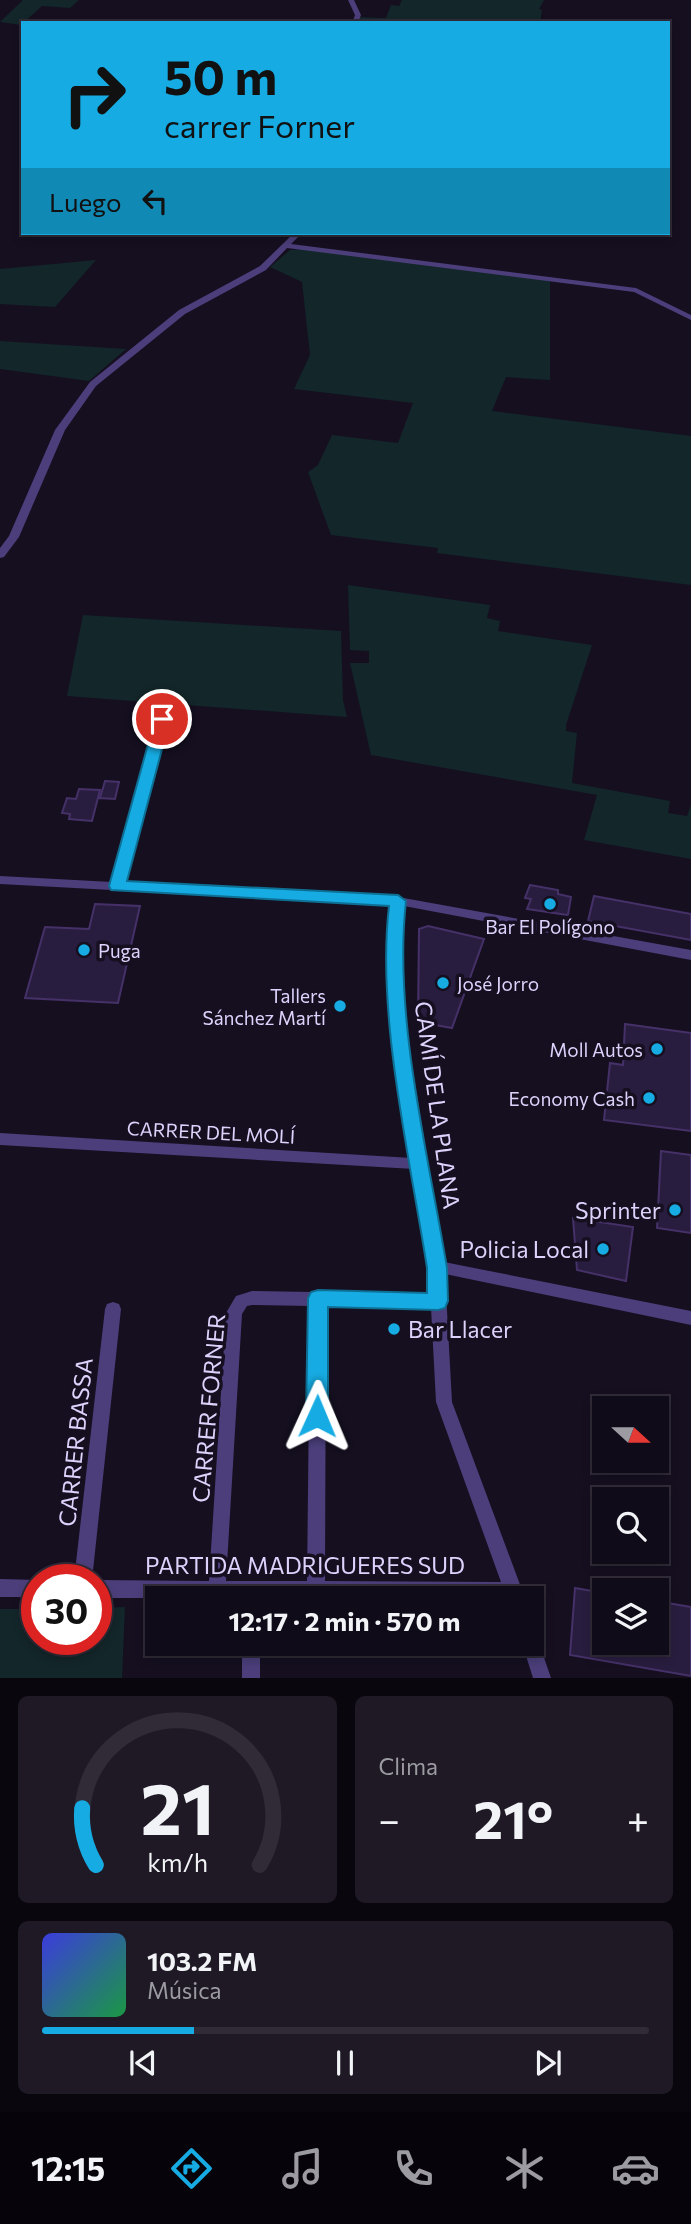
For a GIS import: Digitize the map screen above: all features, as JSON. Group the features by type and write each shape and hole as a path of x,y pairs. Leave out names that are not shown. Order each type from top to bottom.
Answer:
{"street":[{"path":"351,0 358,15 356,21"},
{"path":"0,555 14,537 60,430 93,384 182,312 263,268 296,235"},
{"path":"288,246 636,289 691,318"},
{"path":"117,886 162,719"},
{"path":"0,880 398,901 688,956"},
{"name":"CAMÍ DE LA PLANA","path":"398,901 394,935 401,1040 437,1268 444,1402 512,1586"},
{"name":"CARRER DEL MOLÍ","path":"0,1139 419,1164"},
{"path":"437,1268 449,1268 691,1318"},
{"name":"CARRER FORNER","path":"217,1586 234,1312 242,1301 252,1297 438,1301"},
{"path":"316,1586 318,1298"},
{"name":"CARRER BASSA","path":"85,1564 113,1309"},
{"path":"0,1588 21,1588"},
{"name":"PARTIDA MADRIGUERES SUD","path":"112,1589 145,1589"},
{"path":"251,1656 251,1678"},
{"path":"535,1656 542,1678"}],"green space":[{"path":"23,0 79,0 70,8 42,6 25,21 21,21 21,25 0,22"},
{"path":"402,0 544,0 539,9 542,10 540,21 359,21 360,17 386,18 391,5 399,6"},
{"path":"305,249 550,280 550,380 506,377 492,411 691,436 691,585 437,553 438,548 331,535 308,472 318,465 332,435 398,443 413,403 294,389 310,355 302,282 270,267 290,250"},
{"path":"96,260 55,307 0,304 0,269"},
{"path":"0,341 126,349 89,381 0,369"},
{"path":"348,585 490,605 487,618 500,621 498,631 592,645 566,725 566,731 577,733 572,783 670,801 668,813 687,816 691,805 691,859 584,840 597,795 371,755 350,663 369,663 369,651 350,650"},
{"path":"83,615 341,631 343,700 347,717 67,696"},
{"path":"112,1607 125,1607 122,1678 0,1678 0,1609 21,1609 21,1655 112,1655"}],"building":[{"path":"105,781 119,782 115,799 100,798"},
{"path":"79,789 100,790 92,821 69,819 70,814 62,813 67,798 76,799"},
{"name":"Bar El Polígono","path":"530,885 558,890 558,894 571,897 568,915 527,909 531,899 525,898"},
{"path":"594,896 691,914 691,940 588,921"},
{"name":"Puga","path":"95,904 140,906 118,1003 25,998 45,927 89,929"},
{"name":"José Jorro","path":"428,926 484,939 452,1028 418,1022 419,929"},
{"name":"Economy Cash","path":"625,1024 691,1033 691,1131 604,1120 610,1063 623,1065"},
{"path":"661,1151 691,1155 691,1233 657,1228"},
{"name":"Policia Local","path":"573,1218 633,1227 626,1281 577,1270"},
{"path":"575,1588 592,1591 592,1655 669,1655 669,1603 691,1607 691,1676 570,1655"}],"place":[{"name":"Bar El Polígono","path":"550,904"},
{"name":"Puga","path":"84,950"},
{"name":"José Jorro","path":"443,983"},
{"name":"Tallers Sánchez Martí","path":"340,1006"},
{"name":"Moll Autos","path":"657,1049"},
{"name":"Economy Cash","path":"649,1098"},
{"name":"Sprinter","path":"675,1210"},
{"name":"Policia Local","path":"603,1249"},
{"name":"Bar Llacer","path":"394,1329"}],"route":[{"path":"162,719 117,886 398,901 394,935 401,1040 437,1268 438,1301 318,1298 317,1416"}]}
